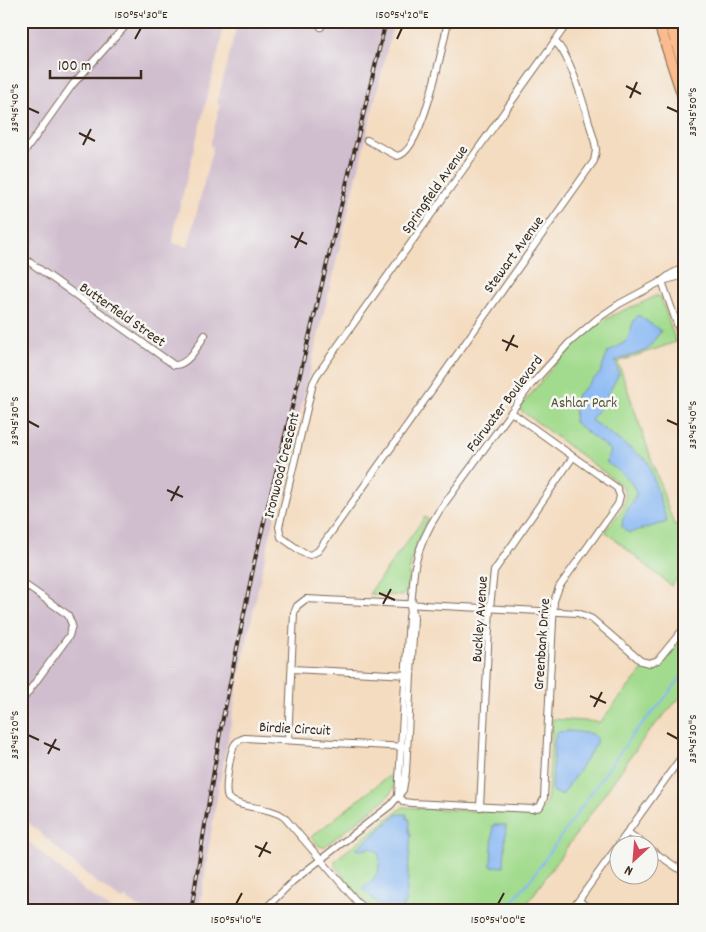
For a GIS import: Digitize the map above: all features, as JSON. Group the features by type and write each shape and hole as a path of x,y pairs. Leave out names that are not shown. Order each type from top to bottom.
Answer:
{"main road":[{"path":"658,21 685,103"},
{"path":"668,21 685,70"}],"street":[{"path":"21,157 73,84 130,21"},
{"path":"316,21 321,28"},
{"path":"367,140 400,156 408,150 421,126 434,82 448,21"},
{"name":"Springfield Avenue","path":"319,372 569,21"},
{"name":"Stewart Avenue","path":"377,466 594,162 595,143 586,116 564,53 554,42"},
{"name":"Butterfield Street","path":"21,256 174,365 179,365 186,361 205,335"},
{"path":"685,267 662,281 685,347"},
{"name":"Fairwater Boulevard","path":"398,796 397,788 404,747 408,675 414,618 412,604 415,565 420,546 429,529 510,412 547,365 576,336 619,304 662,281 685,275"},
{"name":"Ironwood Crescent","path":"319,372 313,383 279,527 281,537 303,552 310,555 315,554 377,466"},
{"name":"Greenbank Drive","path":"398,796 404,802 410,803 480,807 532,809 540,807 542,803 550,697 554,601 559,587 618,504 620,496 617,488 510,412"},
{"name":"Buckley Avenue","path":"480,807 493,576 496,567 573,457"},
{"path":"21,582 68,615 71,619 72,628 69,636 21,702"},
{"path":"288,740 294,613 302,601 313,599 553,611 585,615 641,661 649,663 658,660 685,627"},
{"path":"292,669 408,675"},
{"name":"Birdie Circuit","path":"321,859 280,813 270,809 235,803 228,798 226,793 233,748 239,740 245,738 404,747"},
{"path":"572,911 683,756"},
{"path":"263,911 281,891 391,805 398,796"},
{"path":"658,855 685,873"},
{"path":"321,859 365,911"},
{"path":"578,901 593,911"},
{"path":"21,907 26,911"}],"shaded area":[{"path":"22,21 223,21 221,42 176,221 173,243 188,247 213,147 210,146 220,105 217,103 238,21 394,21 265,557 240,673 215,808 199,911 145,911 126,898 122,900 93,880 21,816"},
{"path":"21,835 86,892 113,911 21,911"}],"green space":[{"name":"Ashlar Park","path":"655,296 661,298 676,342 618,362 674,525 685,522 685,570 671,586 605,531 622,509 625,497 621,485 519,409 560,358 596,326 621,311"},
{"path":"425,517 428,519 413,554 407,591 402,596 369,594"},
{"path":"685,633 685,692 646,735 522,911 375,911 335,866 335,860 403,807 533,814 544,807 548,795 552,719 600,722 645,667 657,665"},
{"path":"394,772 398,773 396,781 386,799 324,847 319,846 311,837"}],"water":[{"path":"638,315 661,331 647,350 615,361 619,374 602,405 591,420 648,461 667,522 629,533 622,527 622,522 636,494 634,488 624,475 606,462 611,451 574,422 577,395 600,373 608,352 625,342"},
{"path":"570,731 593,734 596,742 561,795 552,791 554,742 557,732"},
{"path":"398,814 407,814 407,819 410,819 409,833 411,833 406,904 403,904 403,911 385,911 362,888 371,882 379,869 378,852 371,848 356,849"},
{"path":"493,825 506,825 504,867 491,866"}],"waterway":[{"path":"504,911 531,879 632,735 662,702 685,672"}],"railway":[{"path":"191,911 220,733 255,559 386,21"}]}
